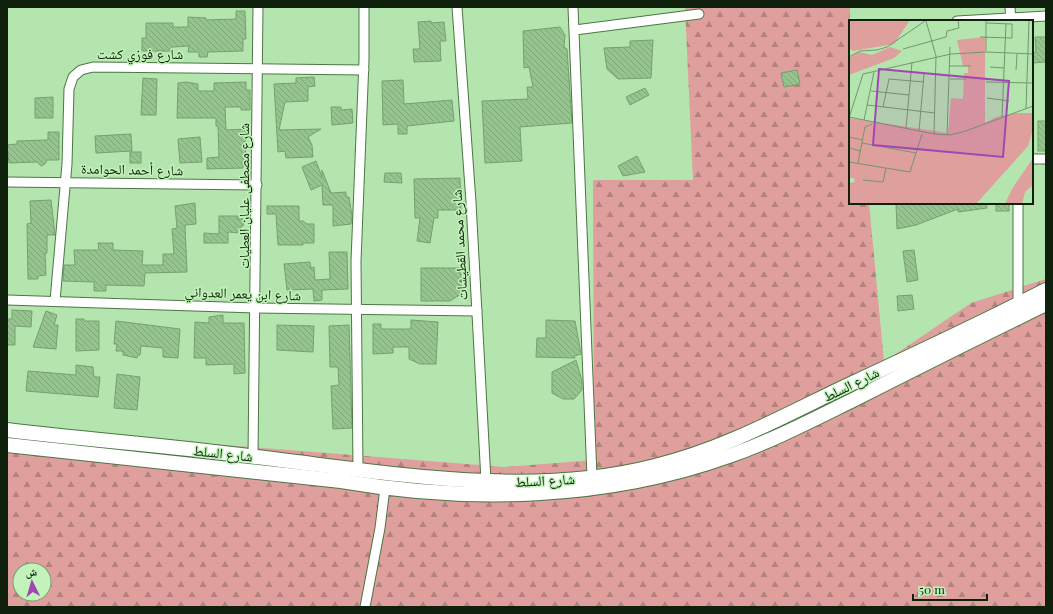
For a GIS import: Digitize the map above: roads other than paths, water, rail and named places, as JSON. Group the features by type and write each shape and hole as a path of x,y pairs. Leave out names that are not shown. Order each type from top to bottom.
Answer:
{"main road":[{"name":"شارع السلط","path":"7,430 253,456 358,470 486,481 534,482 592,477 657,466 741,438 1046,290"},
{"name":"شارع السلط","path":"7,444 342,481 385,488 490,494 556,492 629,483 694,468 742,451 807,422 1046,304"}],"street":[{"name":"شارع مصطفى عليان العطيات","path":"253,456 256,308 258,7"},
{"path":"358,470 356,310 357,214 364,70 364,7"},
{"name":"شارع محمد القطيشات","path":"457,7 477,311 486,481"},
{"path":"573,7 592,477"},
{"path":"1010,7 1010,20 1046,16"},
{"path":"575,30 699,14"},
{"name":"شارع فوزي كشت","path":"55,301 69,144 69,89 73,77 80,70 93,66 364,70"},
{"path":"1033,159 1046,159"},
{"name":"شارع أحمد الحوامدة","path":"7,182 257,185"},
{"path":"1018,204 1018,304"},
{"name":"شارع ابن يعمر العدواني","path":"7,300 256,308 477,311"},
{"path":"365,607 380,528 385,488"}]}
